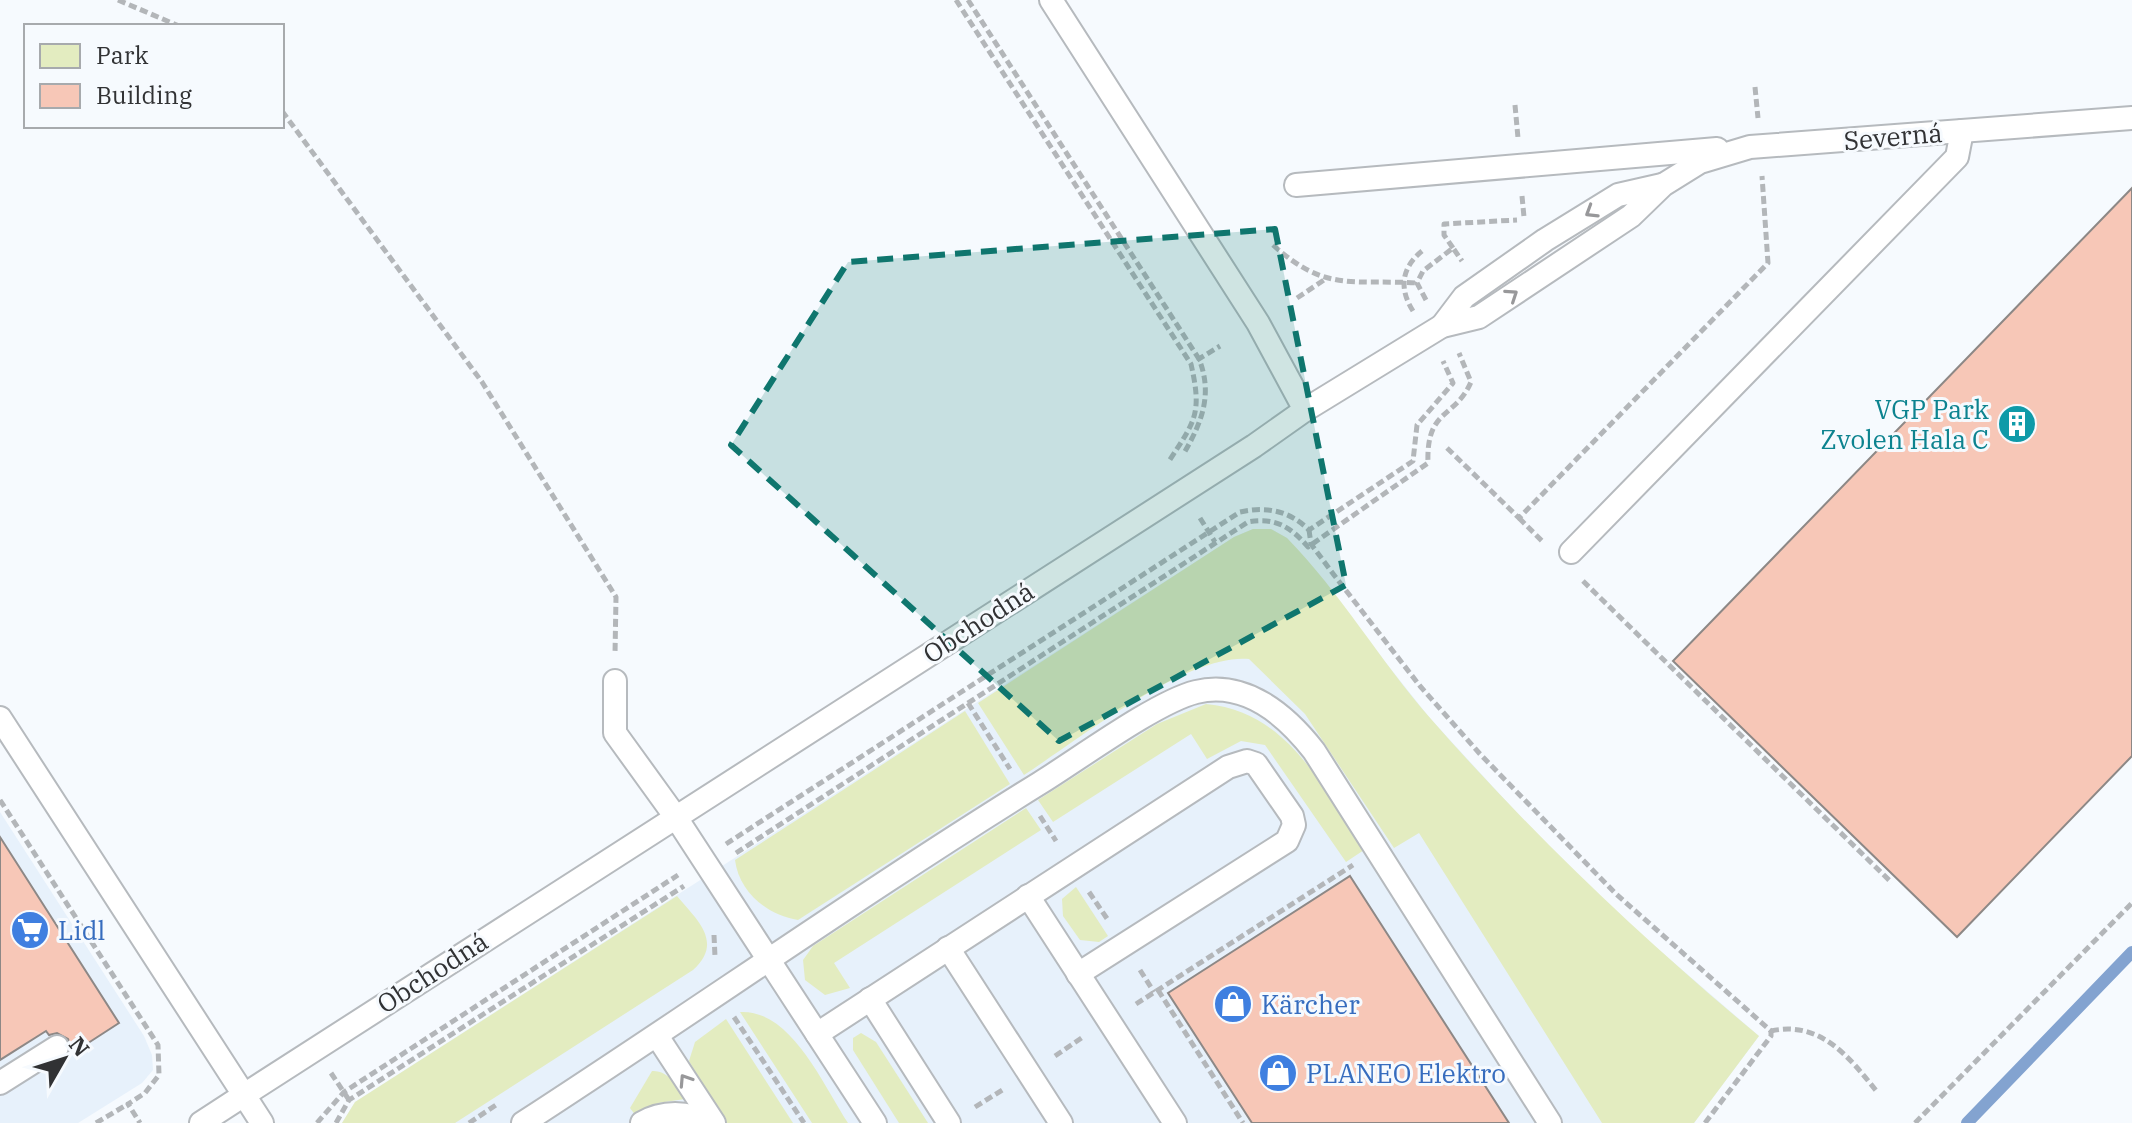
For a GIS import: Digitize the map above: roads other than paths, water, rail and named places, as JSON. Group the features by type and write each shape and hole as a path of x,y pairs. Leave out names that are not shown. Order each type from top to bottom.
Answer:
{"lane":[{"path":"1051,0 1258,323 1305,410"},
{"name":"Severná","path":"1305,410 1435,330 1479,317 1631,216 1663,185 1700,162 1755,146 2132,118"},
{"path":"1567,559 1957,157 1962,131"},
{"path":"1296,185 1755,146"},
{"name":"Obchodná","path":"201,1123 1305,410"},
{"path":"615,681 615,733 675,816 875,1123"},
{"path":"523,1123 1025,792 1166,705 1195,692 1218,689 1246,695 1294,725 1377,849 1550,1123"},
{"path":"0,718 262,1123"},
{"path":"817,1034 1228,767 1247,761 1264,772 1292,816 1294,825 1287,841 1078,974"},
{"path":"1028,896 1175,1123"},
{"path":"948,948 1061,1123"},
{"path":"870,999 957,1119"},
{"path":"657,1036 711,1123"},
{"path":"0,1083 57,1047"},
{"path":"642,1123 667,1114 687,1115 711,1123"}],"waterway":[{"path":"1967,1123 2132,952"}],"place":[{"name":"VGP Park Zvolen Hala C","path":"2017,424"},
{"name":"Lidl","path":"30,930"},
{"name":"Kärcher","path":"1233,1004"},
{"name":"PLANEO Elektro","path":"1278,1073"}]}
